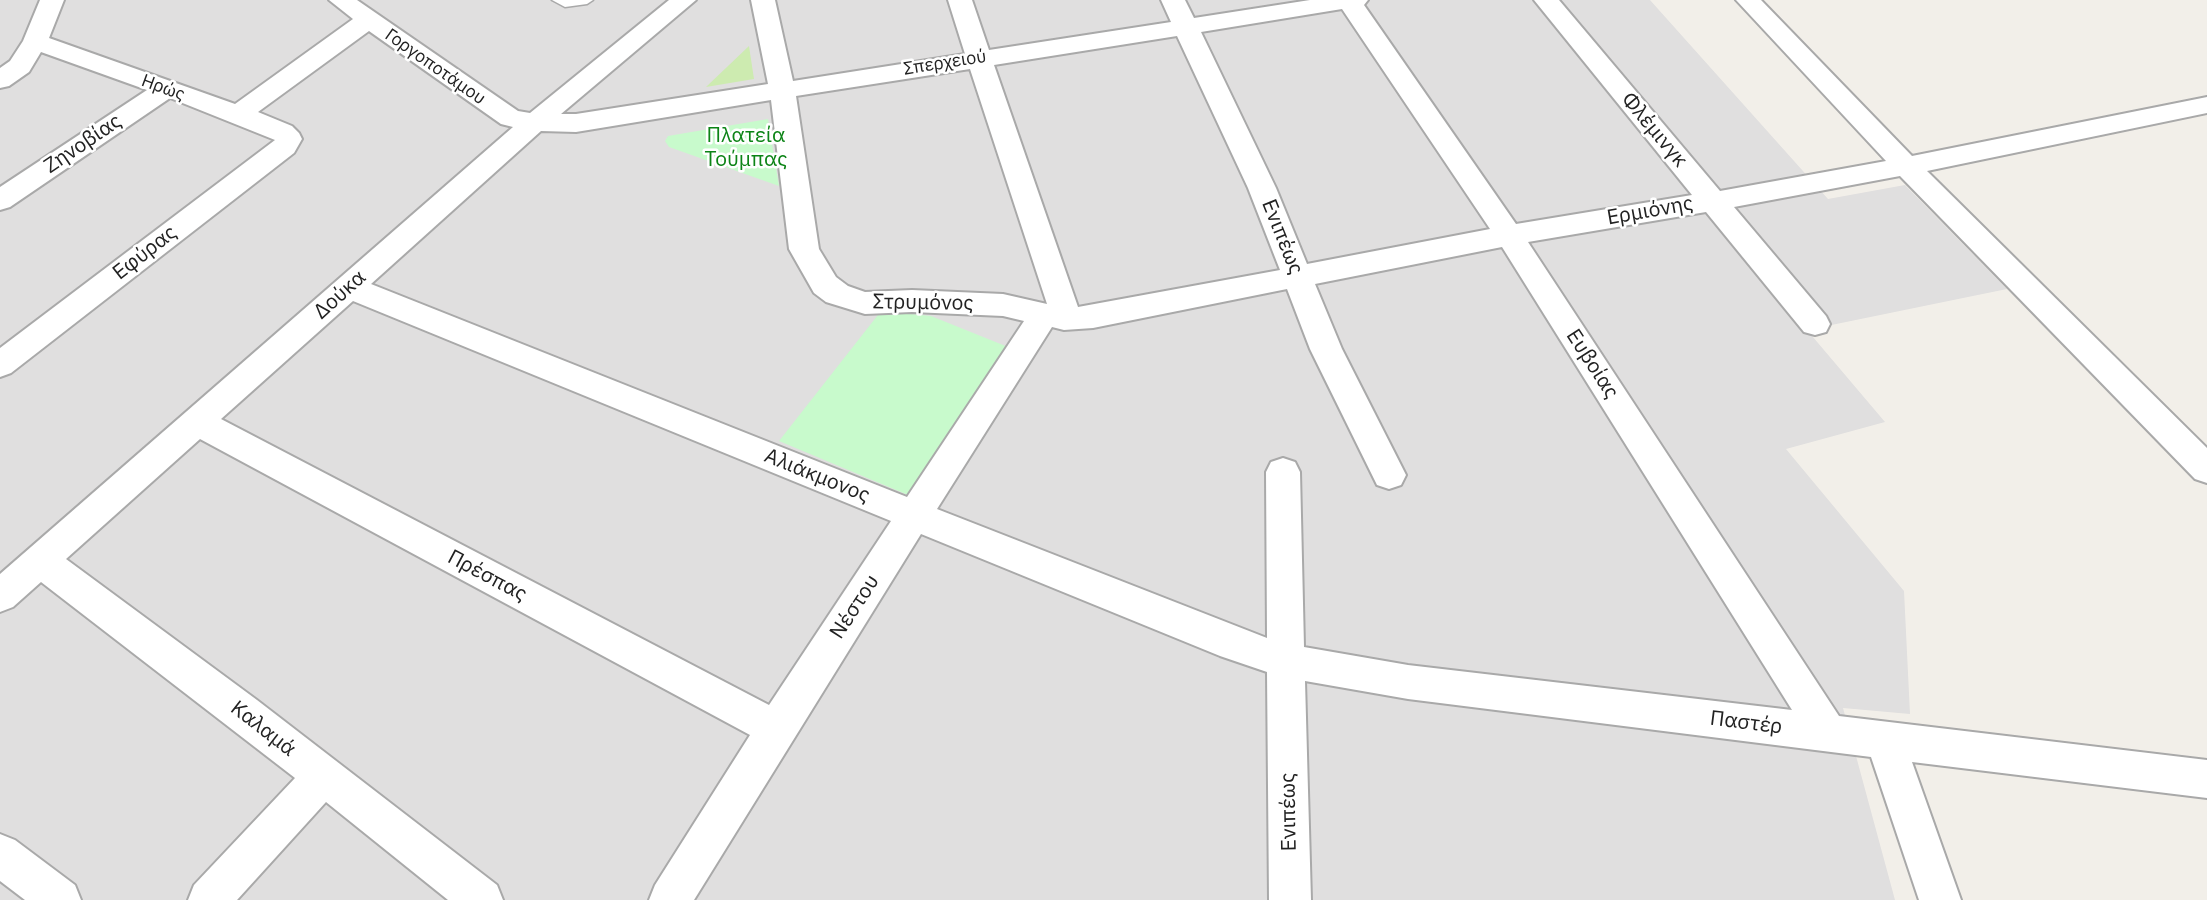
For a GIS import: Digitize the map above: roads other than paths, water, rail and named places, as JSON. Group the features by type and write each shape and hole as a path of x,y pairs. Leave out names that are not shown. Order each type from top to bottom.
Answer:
{"street":[{"path":"0,80 20,65 35,41 52,0"},
{"name":"Γοργοποτάμου","path":"341,0 486,103 510,118 535,122"},
{"name":"Δούκα","path":"3,588 41,561 535,122 684,0"},
{"name":"Στρυμόνος","path":"763,0 782,88 804,250 825,285 837,294 865,303 912,301 1003,305 1068,317"},
{"path":"960,0 1068,317"},
{"name":"Ενιπέως","path":"1173,0 1262,188 1326,349 1389,475"},
{"name":"Σπερχειού","path":"535,122 576,123 782,88 1351,0"},
{"name":"Ευβοίας","path":"1351,0 1509,235 1828,733"},
{"name":"Φλέμινγκ","path":"1546,0 1815,324"},
{"path":"1748,0 1905,165 2207,469"},
{"path":"238,114 369,19"},
{"name":"Ηρώς","path":"35,41 238,114 283,132 289,139"},
{"name":"Ζηνοβίας","path":"0,200 166,89"},
{"name":"Ερμιόνης","path":"1068,317 1509,235 1817,184 2207,105"},
{"name":"Εφύρας","path":"0,365 284,147 289,139"},
{"name":"Αλιάκμονος","path":"348,287 1233,644 1286,661"},
{"name":"Νέστου","path":"670,900 776,729 915,516 1068,317"},
{"name":"Πρέσπας","path":"197,422 776,729"},
{"name":"Ενιπέως","path":"1283,472 1290,900"},
{"name":"Καλαμά","path":"41,561 243,713 482,900"},
{"name":"Παστέρ","path":"1286,661 1408,682 2207,779"},
{"path":"1885,741 1940,900"},
{"path":"209,900 323,776"},
{"path":"0,855 60,900"}],"lane":[{"path":"558,0 565,3 587,0"}],"park label":[{"name":"Πλατεία Τούμπας","path":"746,148"}]}
